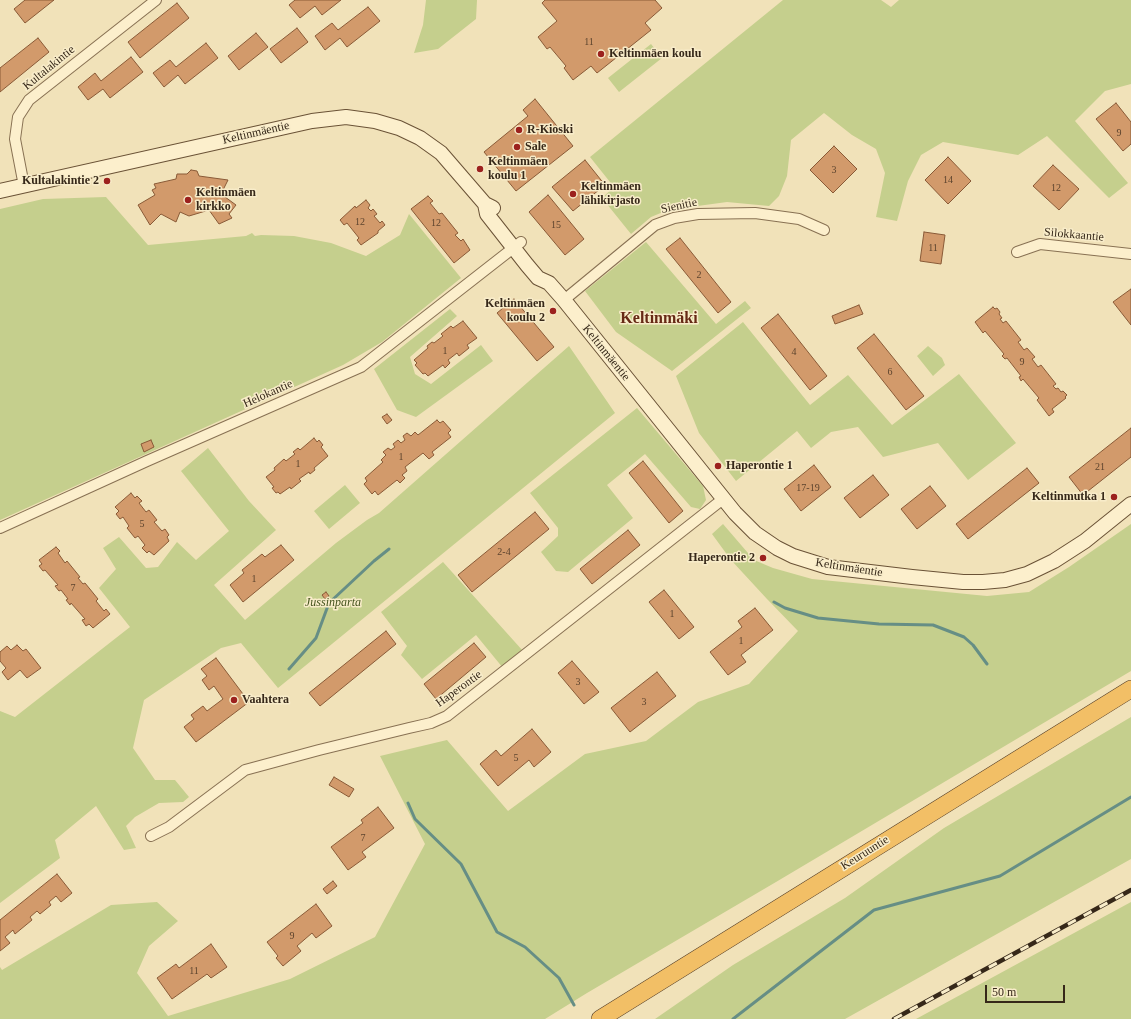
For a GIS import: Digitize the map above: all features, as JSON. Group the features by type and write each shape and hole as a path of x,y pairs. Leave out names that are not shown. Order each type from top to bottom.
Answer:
{"highway":[{"name":"Keuruuntie","path":"600,1019 1131,689"}],"main road":[{"name":"Keltinmäentie","path":"0,191 312,121 346,117 375,121 399,128 420,138 441,153 486,204 495,208 518,245 546,272 549,283 723,499 755,533 777,548 810,563 828,567 964,582 1005,580 1027,574 1068,553 1131,504"}],"street":[{"name":"Kultalakintie","path":"24,186 15,138 18,117 29,100 156,0"},
{"name":"Sienitie","path":"564,300 655,225 674,218 698,214 755,213 799,219 824,230"},
{"name":"Silokkaantie","path":"1016,252 1040,244 1131,254"},
{"name":"Helokantie","path":"0,528 147,461 361,367 518,245"},
{"name":"Haperontie","path":"151,836 169,827 245,770 319,750 417,727 447,716 723,499"}],"green space":[{"path":"426,0 477,0 476,19 438,49 414,53 423,25"},
{"path":"783,0 881,0 891,7 899,0 1131,0 1131,84 1105,91 1075,121 1128,183 1109,198 1047,136 1018,155 943,142 921,155 908,181 897,221 876,217 885,173 876,149 852,135 824,113 791,140 787,176 779,196 769,206 727,202 668,210 651,217 631,234 602,198 614,187 590,157"},
{"path":"651,44 662,58 619,92 608,78"},
{"path":"106,197 148,245 246,236 252,233 255,236 294,236 331,243 366,256 400,235 409,214 461,278 382,342 343,365 0,520 0,209 43,199"},
{"path":"646,242 716,324 745,301 751,308 672,371 616,332 585,291"},
{"path":"450,309 457,316 410,357 415,374 431,384 481,345 493,361 416,417 397,410 374,369"},
{"path":"743,322 810,405 848,375 892,425 959,374 1016,443 968,480 938,443 883,457 858,427 831,432 811,448 797,431 736,481 699,433 676,376"},
{"name":"Jussinparta","path":"569,346 615,413 278,688 241,643 221,648 144,700 133,748 155,780 175,780 189,797 183,802 159,803 135,817 126,826 136,848 124,850 96,806 55,840 60,858 0,903 0,711 15,717 130,627 99,588 116,569 103,548 119,537 146,568 158,567 177,542 196,560 229,531 181,471 208,448 249,501 276,530 214,585 245,620 336,543 379,513"},
{"path":"928,346 942,358 945,365 933,376 917,356"},
{"path":"637,408 703,486 706,500 700,509 691,507 645,454 607,485 633,518 568,572 556,571 541,552 558,536 558,528 530,493"},
{"path":"345,485 360,503 329,529 314,511"},
{"path":"723,524 754,560 773,568 812,579 987,596 1029,592 1069,567 1131,524 1131,671 545,1019 0,1019 0,967 2,970 111,905 157,902 178,921 149,946 137,973 168,1016 290,979 375,937 425,844 380,756 447,740 508,811 585,754 646,741 698,702 749,684 798,631 731,560 712,534"},
{"path":"443,562 523,651 503,668 476,635 422,679 401,655 407,646 381,612"},
{"path":"1131,717 1131,859 845,1019 655,1019 733,965 845,898 944,828"},
{"path":"1131,902 1131,1019 916,1019"}],"building":[{"path":"25,0 54,0 25,23 14,9"},
{"path":"295,0 341,0 322,15 315,6 300,18 289,5"},
{"name":"Keltinmäen koulu","path":"545,0 655,0 662,8 645,23 651,30 597,73 591,66 573,80 564,68 566,66 550,47 547,49 538,37 557,21 542,3"},
{"path":"177,3 189,18 140,58 128,42"},
{"path":"368,7 380,21 347,47 340,38 325,50 315,36 332,23 338,30"},
{"path":"297,28 308,42 281,63 270,49"},
{"path":"256,33 268,47 239,70 228,56"},
{"path":"38,38 49,52 0,92 0,68"},
{"path":"206,43 218,58 185,84 178,75 164,87 153,73 170,60 176,67"},
{"path":"131,57 143,72 110,98 103,89 88,100 78,87 95,73 101,81"},
{"path":"535,99 573,146 516,191 484,152 528,116 523,110"},
{"path":"1116,103 1131,122 1131,144 1123,151 1096,119"},
{"path":"834,146 857,169 833,193 810,170"},
{"path":"948,157 971,181 948,204 925,180"},
{"path":"585,160 605,185 573,211 552,187"},
{"path":"1053,165 1079,189 1059,210 1033,186"},
{"name":"Keltinmäen kirkko","path":"191,170 197,171 199,176 228,180 221,194 236,205 229,214 232,218 219,224 209,210 189,216 180,212 176,222 161,214 150,225 138,205 155,195 152,190 156,188 154,184 176,179 177,174 187,174"},
{"path":"548,195 584,239 565,255 529,212"},
{"path":"428,196 433,201 430,203 439,214 442,213 458,233 455,235 461,241 463,239 470,250 454,263 411,209"},
{"path":"366,200 370,205 368,208 371,211 373,209 377,214 374,216 380,223 382,221 385,225 378,231 378,233 361,245 357,240 359,238 347,223 344,225 340,220 355,206 356,208"},
{"path":"924,232 945,235 941,264 920,261"},
{"path":"680,238 731,302 718,313 666,249"},
{"path":"1131,289 1131,325 1113,302"},
{"path":"514,299 554,347 537,361 497,313"},
{"path":"859,305 863,314 835,324 832,316"},
{"path":"993,307 995,309 997,308 1000,312 999,314 1002,318 1000,319 1003,323 1006,321 1021,340 1018,342 1024,350 1027,348 1035,357 1032,359 1038,367 1041,365 1056,384 1053,386 1056,389 1058,388 1061,392 1063,391 1067,395 1065,397 1066,398 1052,409 1054,412 1049,416 1037,400 1039,398 1023,379 1021,381 1019,377 1021,376 1007,358 1005,359 1002,356 1004,354 985,331 983,333 975,322"},
{"path":"778,314 827,376 810,390 761,328"},
{"path":"463,321 477,338 467,345 469,348 459,356 457,353 448,360 450,363 445,368 443,365 428,376 425,373 423,374 415,365 417,363 414,360 428,348 427,346 443,336 441,334 451,326 453,328"},
{"path":"874,334 924,396 906,410 857,348"},
{"path":"387,414 392,420 387,424 382,417"},
{"path":"437,420 440,423 443,421 451,430 448,433 451,437 432,452 434,455 429,459 423,453 405,467 407,471 402,475 405,478 400,483 397,480 378,495 375,491 372,494 364,484 367,481 365,478 383,462 381,460 386,455 383,452 388,448 391,450 395,447 393,444 398,440 401,443 405,440 403,436 407,433 411,436 415,432 418,435"},
{"path":"1131,428 1131,457 1083,495 1069,477"},
{"path":"314,438 317,442 319,440 323,445 321,447 328,456 314,468 315,470 310,474 309,472 299,479 301,481 291,489 290,487 280,494 278,492 276,493 272,488 274,487 266,477 275,470 274,468 284,459 286,461 295,454 293,452 298,448 300,450"},
{"path":"151,440 154,447 144,452 141,444"},
{"path":"643,461 683,511 669,523 629,473"},
{"path":"814,465 831,487 801,511 784,489"},
{"path":"1027,468 1039,483 968,539 956,524"},
{"path":"873,475 889,495 860,518 844,498"},
{"path":"930,486 946,506 917,529 901,509"},
{"path":"131,493 135,498 137,496 142,501 139,503 146,512 149,510 157,520 154,522 162,531 165,529 169,535 167,537 169,541 154,555 149,551 147,553 142,548 145,545 138,536 135,538 127,528 129,526 123,517 120,519 116,514 119,511 115,507"},
{"path":"535,512 549,529 472,592 458,575"},
{"path":"628,530 640,545 592,584 580,569"},
{"path":"281,545 294,560 243,602 230,585 244,573 242,570 262,554 265,557"},
{"path":"56,547 60,551 58,553 65,563 67,561 80,577 78,578 83,584 85,583 98,599 96,601 104,611 106,609 110,614 93,628 89,624 86,626 82,620 85,619 71,603 70,605 66,600 68,599 61,590 59,591 55,586 58,585 45,570 43,571 39,566 42,564 39,560"},
{"path":"664,590 694,627 679,639 649,602"},
{"path":"326,592 329,596 325,599 322,595"},
{"path":"755,608 773,630 741,655 746,662 728,675 710,652 742,627 738,621"},
{"path":"386,631 396,644 320,706 309,693"},
{"path":"474,643 486,657 436,699 424,684"},
{"path":"17,645 23,651 26,649 41,668 27,678 20,670 8,680 2,672 6,668 0,661 0,652 7,646 11,650"},
{"name":"Vaahtera","path":"216,658 249,702 196,742 184,727 194,719 191,715 203,706 207,711 223,699 214,686 209,690 202,680 207,676 201,669"},
{"path":"572,661 599,692 584,704 558,673"},
{"path":"657,672 676,696 630,732 611,708"},
{"path":"532,729 551,752 534,767 529,760 498,786 480,764 496,750 501,756"},
{"path":"334,777 354,789 349,797 329,785"},
{"path":"378,807 394,828 362,852 366,857 348,870 331,847 363,823 361,820"},
{"path":"57,874 72,893 61,902 56,896 49,902 51,905 40,914 37,911 30,917 32,920 15,934 13,930 5,937 10,943 0,951 0,920"},
{"path":"333,881 337,886 327,894 323,889"},
{"path":"316,904 332,926 316,938 312,933 297,946 301,951 283,966 276,958 278,956 267,942"},
{"path":"211,944 227,967 211,978 207,974 172,999 157,978 176,964 179,968"}],"waterway":[{"path":"289,669 316,638 329,603 389,549"},
{"path":"774,602 785,608 818,618 879,624 933,625 964,637 973,645 987,664"},
{"path":"733,1019 874,910 1000,876 1131,797"},
{"path":"408,803 415,819 461,864 497,932 525,947 559,978 574,1005"}],"railway":[{"path":"894,1019 1131,890"}],"place":[{"name":"Keltinmäen koulu","path":"601,54"},
{"name":"R-Kioski","path":"519,130"},
{"name":"Sale","path":"517,147"},
{"name":"Keltinmäen koulu 1","path":"480,169"},
{"name":"Kultalakintie 2","path":"107,181"},
{"name":"Keltinmäen lähikirjasto","path":"573,194"},
{"name":"Keltinmäen kirkko","path":"188,200"},
{"name":"Keltinmäen koulu 2","path":"553,311"},
{"name":"Haperontie 1","path":"718,466"},
{"name":"Keltinmutka 1","path":"1114,497"},
{"name":"Haperontie 2","path":"763,558"},
{"name":"Vaahtera","path":"234,700"}],"district":[{"name":"Keltinmäki","path":"659,319"}]}
